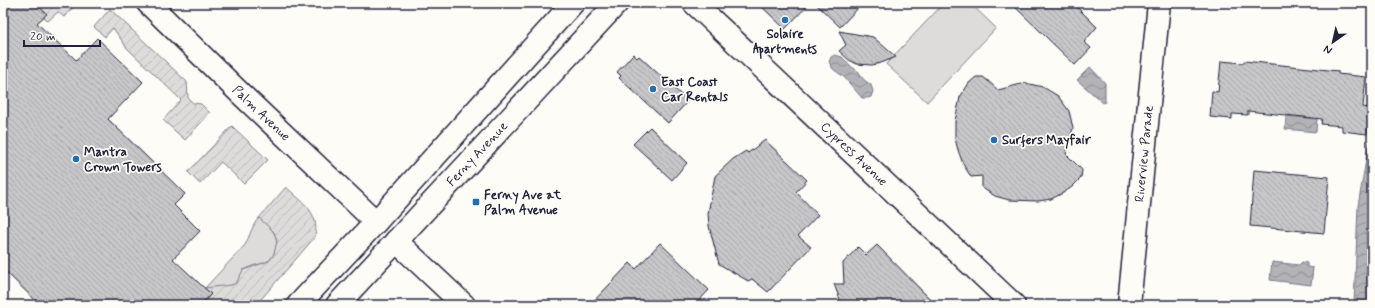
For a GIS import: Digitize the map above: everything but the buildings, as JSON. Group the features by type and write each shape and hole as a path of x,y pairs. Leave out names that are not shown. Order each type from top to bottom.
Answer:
{"main road":[{"name":"Palm Avenue","path":"148,3 243,96 376,222"},
{"path":"298,305 376,222 573,3"},
{"name":"Ferny Avenue","path":"337,305 617,3"},
{"name":"Cypress Avenue","path":"694,3 1014,305"},
{"name":"Riverview Parade","path":"1129,305 1159,3"},
{"path":"396,241 464,305"}],"shaded area":[{"path":"35,3 77,3 64,17 58,12 48,21 44,17 46,14"},
{"path":"944,3 970,3 996,28 927,102 886,64"},
{"path":"110,9 187,82 188,98 193,103 201,104 210,113 185,140 163,120 181,100 127,48 113,28 105,37 94,27"},
{"path":"232,126 268,160 244,184 221,162 200,184 188,172"},
{"path":"286,187 304,203 312,214 316,228 315,237 256,305 201,305 211,294 204,288 232,285 237,282 243,270 269,261 274,254 277,241 274,232 259,218"},
{"path":"259,218 275,234 277,243 270,260 248,268 243,272 237,282 230,286 205,288 245,245"}],"water":[{"path":"835,55 842,57 859,72 863,79 871,85 873,91 871,97 862,98 844,77 833,69 829,62 831,57"},
{"path":"1090,67 1105,83 1105,102 1103,103 1077,80"},
{"path":"1286,116 1317,119 1316,132 1285,129"},
{"path":"1372,125 1372,305 1354,305 1358,206"},
{"path":"1272,262 1299,265 1302,262 1307,263 1307,267 1313,268 1311,285 1270,280"}],"place":[{"name":"Solaire Apartments","path":"785,20"},
{"name":"East Coast Car Rentals","path":"653,89"},
{"name":"Surfers Mayfair","path":"994,140"},
{"name":"Mantra Crown Towers","path":"76,159"},
{"name":"Ferny Ave at Palm Avenue","path":"476,202"}]}
